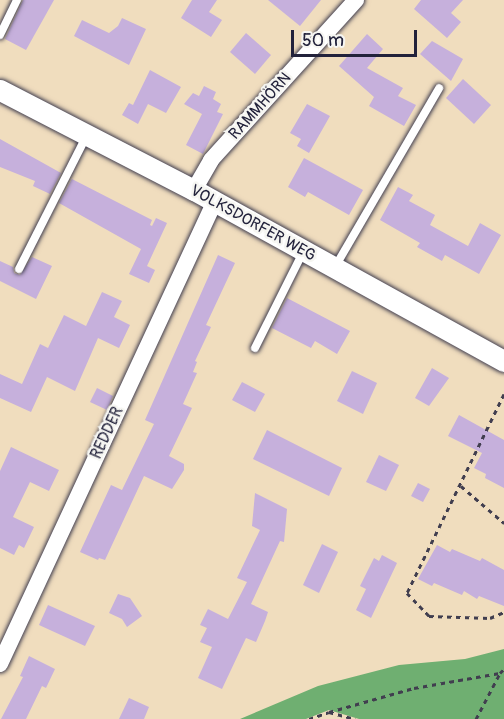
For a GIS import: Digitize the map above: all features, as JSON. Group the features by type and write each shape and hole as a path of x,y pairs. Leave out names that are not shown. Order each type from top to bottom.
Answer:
{"street":[{"name":"RAMMHÖRN","path":"194,190 211,160 356,0"},
{"name":"VOLKSDORFER WEG","path":"0,90 215,201 504,362"},
{"name":"REDDER","path":"0,664 215,201"}],"lane":[{"path":"0,35 17,0"},
{"path":"335,267 439,88"},
{"path":"19,268 87,135"},
{"path":"255,348 304,250"}],"path":[{"path":"504,394 407,593 429,616 490,618 504,612"},
{"path":"461,486 504,523"},
{"path":"476,719 504,669"},
{"path":"309,719 329,711 414,688 500,673"},
{"path":"329,711 355,719"}],"green space":[{"path":"504,649 504,719 359,719 329,710 306,719 240,719 318,686 399,665 465,659"}],"building":[{"path":"23,0 54,0 26,50 5,39"},
{"path":"192,0 217,0 209,12 222,20 211,37 181,18"},
{"path":"268,0 321,0 300,26"},
{"path":"421,0 463,0 451,13 461,22 447,38 414,9"},
{"path":"122,18 146,29 129,65 74,36 82,20 109,33 118,26"},
{"path":"246,33 271,55 255,74 230,52"},
{"path":"367,34 383,49 367,68 403,88 398,96 416,105 404,126 369,106 374,97 339,66"},
{"path":"432,41 463,59 451,81 420,54"},
{"path":"150,70 181,87 166,113 148,104 138,124 122,115 129,103 133,105"},
{"path":"463,79 491,105 474,124 446,98"},
{"path":"204,86 216,92 213,99 221,104 217,112 223,114 203,154 186,145 202,114 184,104 193,93 199,96"},
{"path":"307,104 330,116 309,153 297,146 301,139 290,133"},
{"path":"0,139 61,173 50,194 33,186 35,181 0,167"},
{"path":"304,158 363,190 349,215 308,192 305,197 288,187"},
{"path":"72,179 152,220 150,225 152,226 156,218 167,223 147,266 155,270 149,283 129,274 141,249 59,203"},
{"path":"398,187 413,195 409,201 435,215 430,225 468,246 480,223 501,235 479,274 445,255 442,261 417,247 420,243 380,220"},
{"path":"218,255 235,263 206,325 211,327 195,361 197,362 193,372 197,373 183,404 192,408 169,456 184,464 184,470 172,489 144,476 105,560 99,558 98,560 80,552 111,485 122,490 154,424 145,420"},
{"path":"32,257 52,266 36,299 0,281 0,261 13,267 14,273 20,275"},
{"path":"102,292 122,301 114,317 130,325 119,348 98,338 75,391 47,377 31,412 0,398 0,374 22,384 40,344 48,348 64,315 86,326"},
{"path":"287,298 350,331 337,354 315,341 311,348 272,328"},
{"path":"432,368 449,378 429,406 415,398"},
{"path":"352,371 377,383 363,414 337,401"},
{"path":"242,382 265,394 255,412 232,400"},
{"path":"97,388 113,396 107,410 90,402"},
{"path":"459,415 504,440 504,488 485,478 486,474 474,468 482,453 448,436"},
{"path":"267,430 342,468 329,496 253,459"},
{"path":"11,447 59,470 49,491 30,482 13,517 34,527 24,548 19,545 14,555 0,548 0,471"},
{"path":"379,455 399,465 386,491 366,482"},
{"path":"418,483 430,489 423,502 411,496"},
{"path":"255,493 287,509 284,542 280,541 251,604 268,612 265,621 256,642 246,638 222,689 198,678 212,647 200,642 207,628 200,625 208,609 228,619 247,582 237,578 260,530 252,526"},
{"path":"322,544 338,552 319,593 303,585"},
{"path":"437,545 450,552 452,549 480,561 482,558 504,570 504,606 479,596 477,599 464,591 462,595 434,583 432,586 418,579"},
{"path":"382,555 397,563 371,618 356,610 366,589 360,586 374,558 379,561"},
{"path":"118,594 130,598 142,616 127,627 122,619 109,613"},
{"path":"48,605 95,626 85,646 39,625"},
{"path":"29,656 55,669 46,688 42,686 26,719 1,719 23,677 20,676"},
{"path":"129,698 149,707 144,719 119,719"}]}
